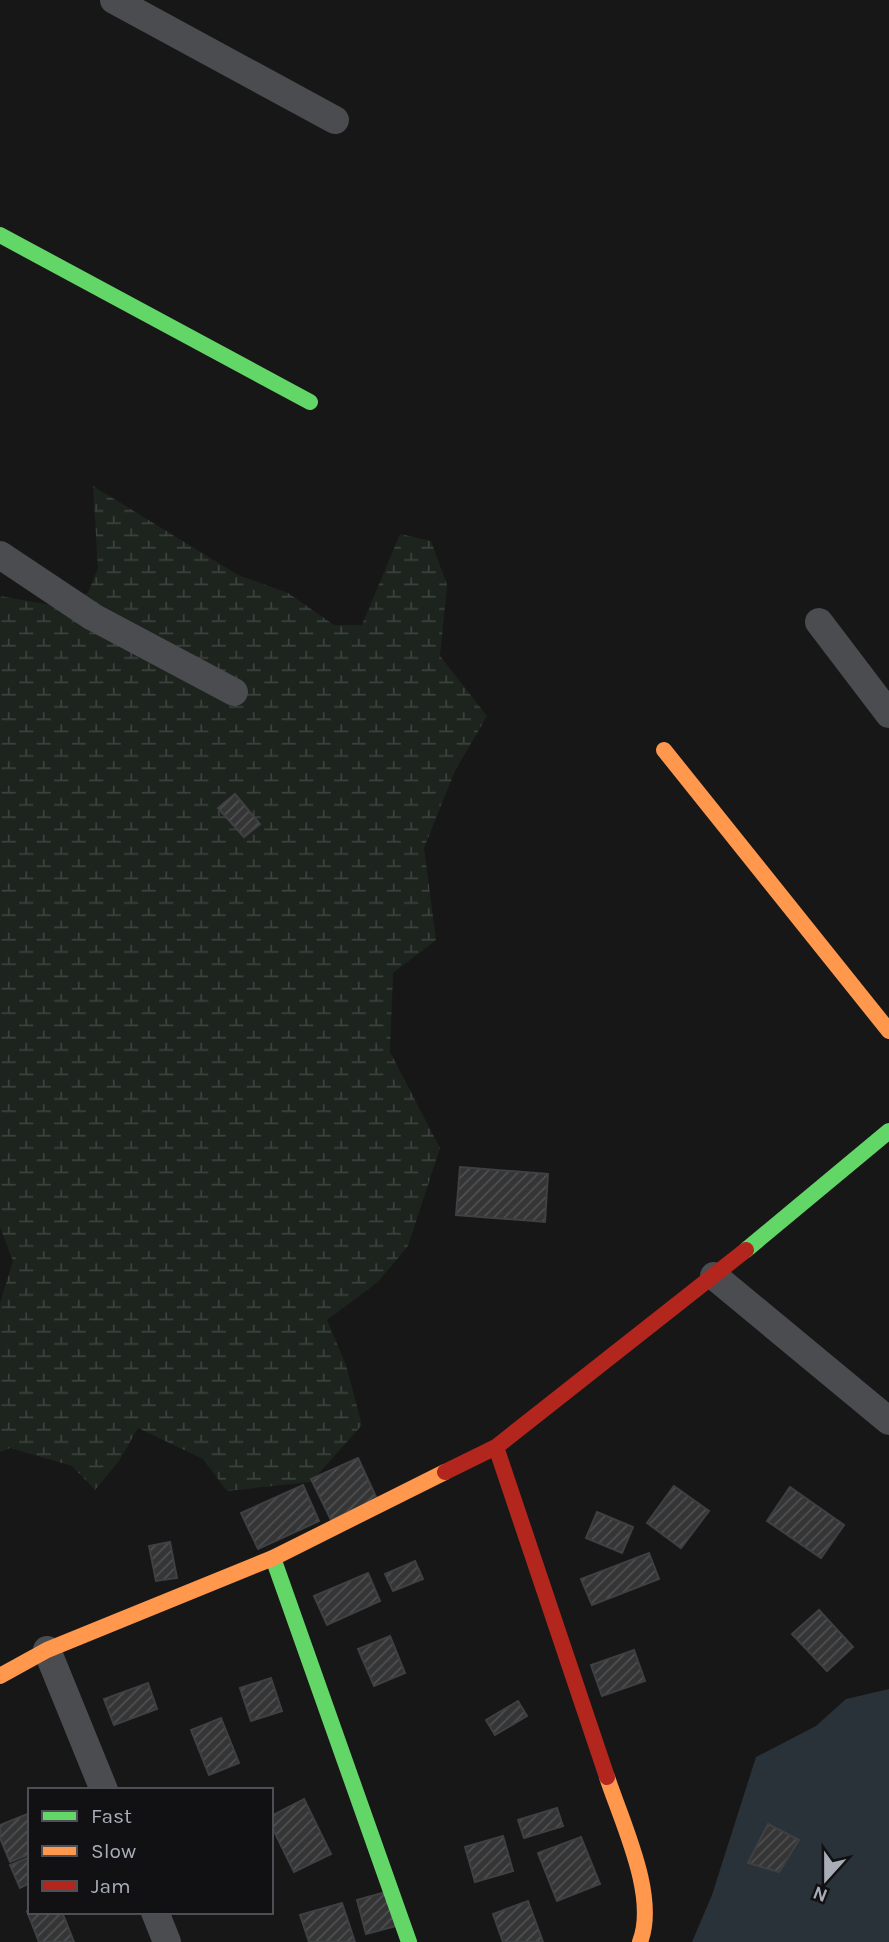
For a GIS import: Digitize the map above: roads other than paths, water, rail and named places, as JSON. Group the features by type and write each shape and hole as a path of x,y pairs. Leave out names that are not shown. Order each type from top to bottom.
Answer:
{"street":[{"path":"114,0 335,120"},
{"path":"0,235 310,402"},
{"path":"0,555 93,617 234,692"},
{"path":"819,622 889,714"},
{"path":"664,750 889,1031"},
{"path":"0,1676 47,1650 273,1558 496,1447 714,1276 889,1132"},
{"path":"714,1276 889,1421"},
{"path":"496,1447 644,1888 647,1909 640,1942"},
{"path":"273,1558 409,1942"},
{"path":"47,1650 103,1788"},
{"path":"156,1914 167,1942"}]}
